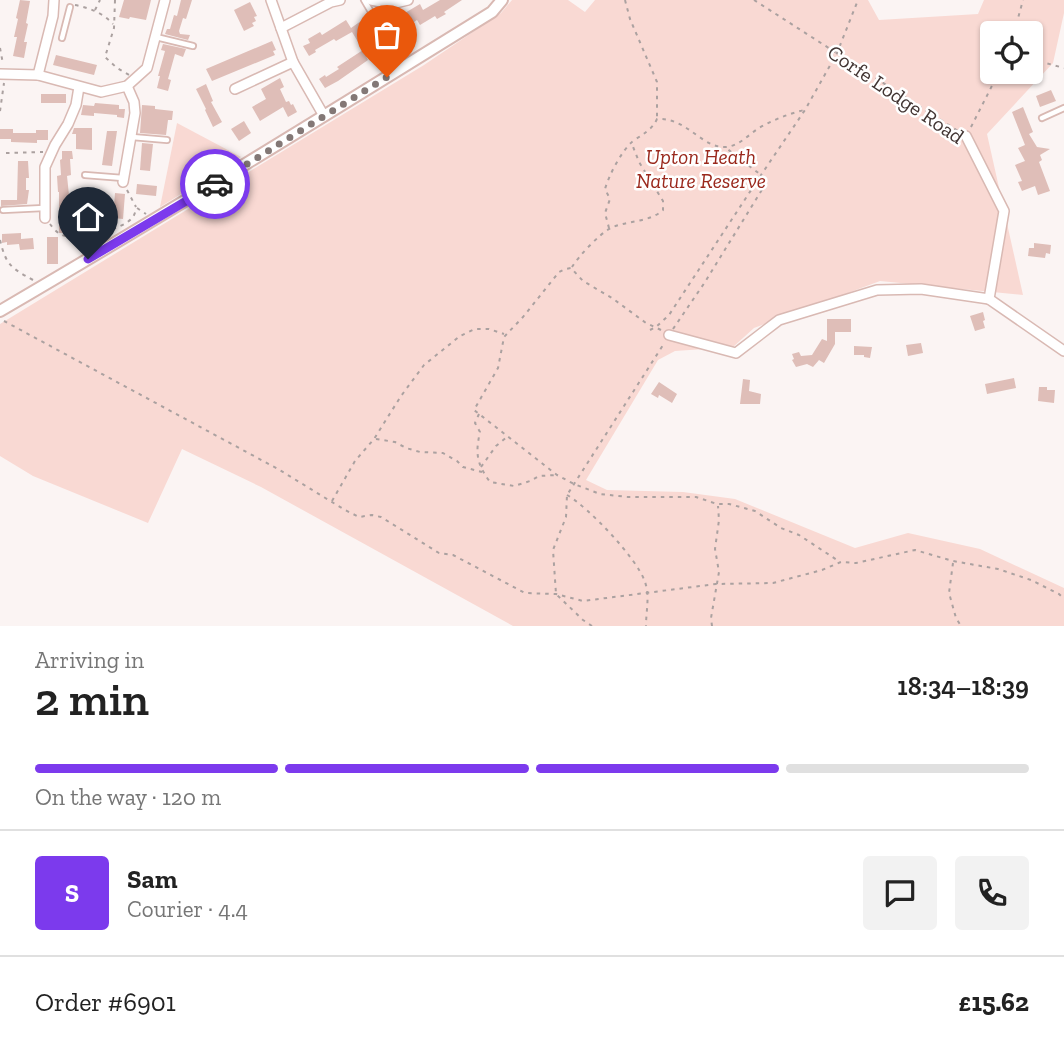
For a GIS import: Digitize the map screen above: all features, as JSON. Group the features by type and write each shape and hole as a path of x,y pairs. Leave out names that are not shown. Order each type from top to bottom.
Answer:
{"street":[{"path":"38,75 53,16 54,0"},
{"path":"2,74 38,75 101,92 147,68 165,0"},
{"path":"271,0 293,62 324,116"},
{"path":"281,28 340,0"},
{"path":"371,0 391,4 408,0"},
{"path":"0,311 155,220 492,12 502,0"},
{"path":"235,89 293,62"},
{"path":"123,180 135,113 129,79"},
{"path":"45,213 46,167 76,105 79,87"},
{"name":"Corfe Lodge Road","path":"966,136 1004,211 989,299"},
{"path":"669,335 736,353 779,320 877,290 920,289 989,299 1064,351"}],"lane":[{"path":"364,0 388,44 372,57"},
{"path":"62,38 71,6"},
{"path":"49,29 64,32"},
{"path":"154,37 193,46"},
{"path":"1042,117 1064,108"},
{"path":"131,137 167,141"},
{"path":"85,175 123,180"},
{"path":"3,210 45,213"}],"path":[{"path":"95,10 100,0"},
{"path":"115,0 114,24 105,57 129,79"},
{"path":"609,228 605,213 610,199 605,189 608,179 631,143 653,127 657,119 657,82 630,19 625,0"},
{"name":"Corfe Lodge Road","path":"754,0 966,136"},
{"path":"650,330 669,315 805,110 837,53 858,0"},
{"path":"1017,21 1023,0"},
{"path":"71,6 95,10 114,24"},
{"path":"0,48 0,111"},
{"path":"1043,62 1064,68"},
{"path":"966,136 993,84"},
{"path":"724,148 739,143 772,121 805,110"},
{"path":"592,626 556,594 553,550 566,517 567,495 763,188 761,175 724,148 708,143 678,121 657,119"},
{"path":"631,143 639,162 663,201 663,210 654,216 609,228 577,258 571,268 559,272 504,337 498,368 474,410 557,475 574,484 600,494 628,497 696,497 755,511 841,562"},
{"path":"6,153 51,152"},
{"path":"123,180 137,208 155,220"},
{"path":"45,213 59,235 65,237 102,233 118,227 132,219 137,208"},
{"path":"0,240 13,270 43,286"},
{"path":"571,268 583,281 669,335"},
{"path":"0,319 278,469 359,517 381,517 439,553 453,555 525,593 556,594 583,601 716,584 773,583 841,562 856,563 915,550 953,561 998,569 1031,580 1064,599"},
{"path":"332,502 355,461 374,439 424,365 460,336 475,329 489,329 506,335"},
{"path":"479,413 475,423 480,432 477,458 491,482 514,486 538,476 557,475"},
{"path":"481,467 496,446 508,436"},
{"path":"374,439 396,442 420,452 443,453 463,467 483,472"},
{"path":"567,495 579,502 616,540 645,580 648,604 646,626"},
{"path":"712,626 719,572 715,549 718,504"},
{"path":"953,561 949,593 961,626"}],"green space":[{"name":"Upton Heath Nature Reserve","path":"512,0 568,0 585,12 595,0 868,0 879,20 978,14 984,0 1064,0 1064,13 1053,63 1043,74 1043,21 980,21 980,84 1033,84 987,134 1023,295 880,281 754,328 733,347 675,351 658,360 586,480 607,490 683,492 735,499 855,548 908,533 980,549 1064,588 1064,626 513,626 261,487 182,449 148,523 33,476 0,456 0,324 424,65 501,13"},
{"path":"177,123 241,157 160,207"}],"building":[{"path":"20,0 30,1 24,58 13,56"},
{"path":"124,0 151,0 146,20 119,17"},
{"path":"181,0 192,0 179,31 180,34 190,35 188,40 165,34 167,29 170,29 174,15 177,16"},
{"path":"440,0 462,0 444,12 446,14 437,19 435,16 420,25 417,20 392,39 386,28 388,23 420,4 423,10"},
{"path":"250,2 257,16 254,17 256,21 252,23 254,26 244,31 234,10"},
{"path":"346,20 351,28 361,21 373,42 380,37 382,43 366,56 368,60 325,88 319,79 339,69 337,67 363,50 352,32 336,41 334,39 309,56 303,46 310,43 308,39 320,32 322,35"},
{"path":"272,41 275,55 212,81 206,69"},
{"path":"163,44 186,49 183,57 175,54 168,79 171,80 168,91 157,88 165,51 161,50"},
{"path":"56,55 97,65 94,75 53,65"},
{"path":"280,78 284,87 280,89 286,102 293,104 297,112 288,117 283,107 260,121 252,107 266,99 261,89"},
{"path":"206,84 213,101 211,102 222,122 213,127 196,89"},
{"path":"1051,90 1056,101 1040,107 1036,96"},
{"path":"41,94 66,94 66,103 41,103"},
{"path":"95,103 119,105 119,109 125,109 124,118 94,113 94,116 81,115 83,105 94,106"},
{"path":"142,105 173,111 172,120 168,120 166,135 140,133"},
{"path":"1023,107 1033,132 1029,134 1037,147 1050,149 1040,155 1042,160 1039,162 1050,191 1038,195 1035,186 1022,191 1018,182 1022,181 1015,165 1025,161 1018,148 1025,145 1012,112"},
{"path":"244,121 251,133 239,141 231,129"},
{"path":"74,128 92,128 92,150 76,149 76,134 72,134"},
{"path":"0,129 13,129 13,133 48,130 48,140 37,140 37,143 11,142 11,139 0,139"},
{"path":"107,131 117,131 112,166 102,165"},
{"path":"142,143 153,144 150,171 140,170"},
{"path":"62,151 72,151 73,159 70,159 71,175 67,176 69,195 72,195 71,233 59,233 57,176 61,175"},
{"path":"18,161 28,161 27,204 1,206 1,200 17,200"},
{"path":"137,184 157,186 156,196 136,194"},
{"path":"115,193 125,194 123,219 113,218"},
{"path":"21,233 21,239 33,238 34,249 20,250 19,244 2,243 2,234"},
{"path":"47,237 58,237 58,264 47,264"},
{"path":"1034,243 1051,245 1050,254 1046,253 1045,258 1028,256 1029,248 1034,248"},
{"path":"983,312 985,328 975,331 970,316"},
{"path":"827,319 851,319 851,332 835,332 835,344 824,363 819,360 813,367 807,364 796,367 792,354 799,352 801,356 812,355 822,339 827,341"},
{"path":"921,343 923,353 908,356 906,345"},
{"path":"854,346 872,347 870,358 854,355"},
{"path":"1014,378 1016,388 987,394 985,384"},
{"path":"743,379 750,380 749,391 761,394 760,404 740,404"},
{"path":"659,382 677,394 672,403 659,395 658,398 651,394"},
{"path":"1039,387 1055,390 1054,403 1038,401"}],"way so far":[{"path":"215,184 387,77"}],"route":[{"path":"88,259 215,184"}]}
